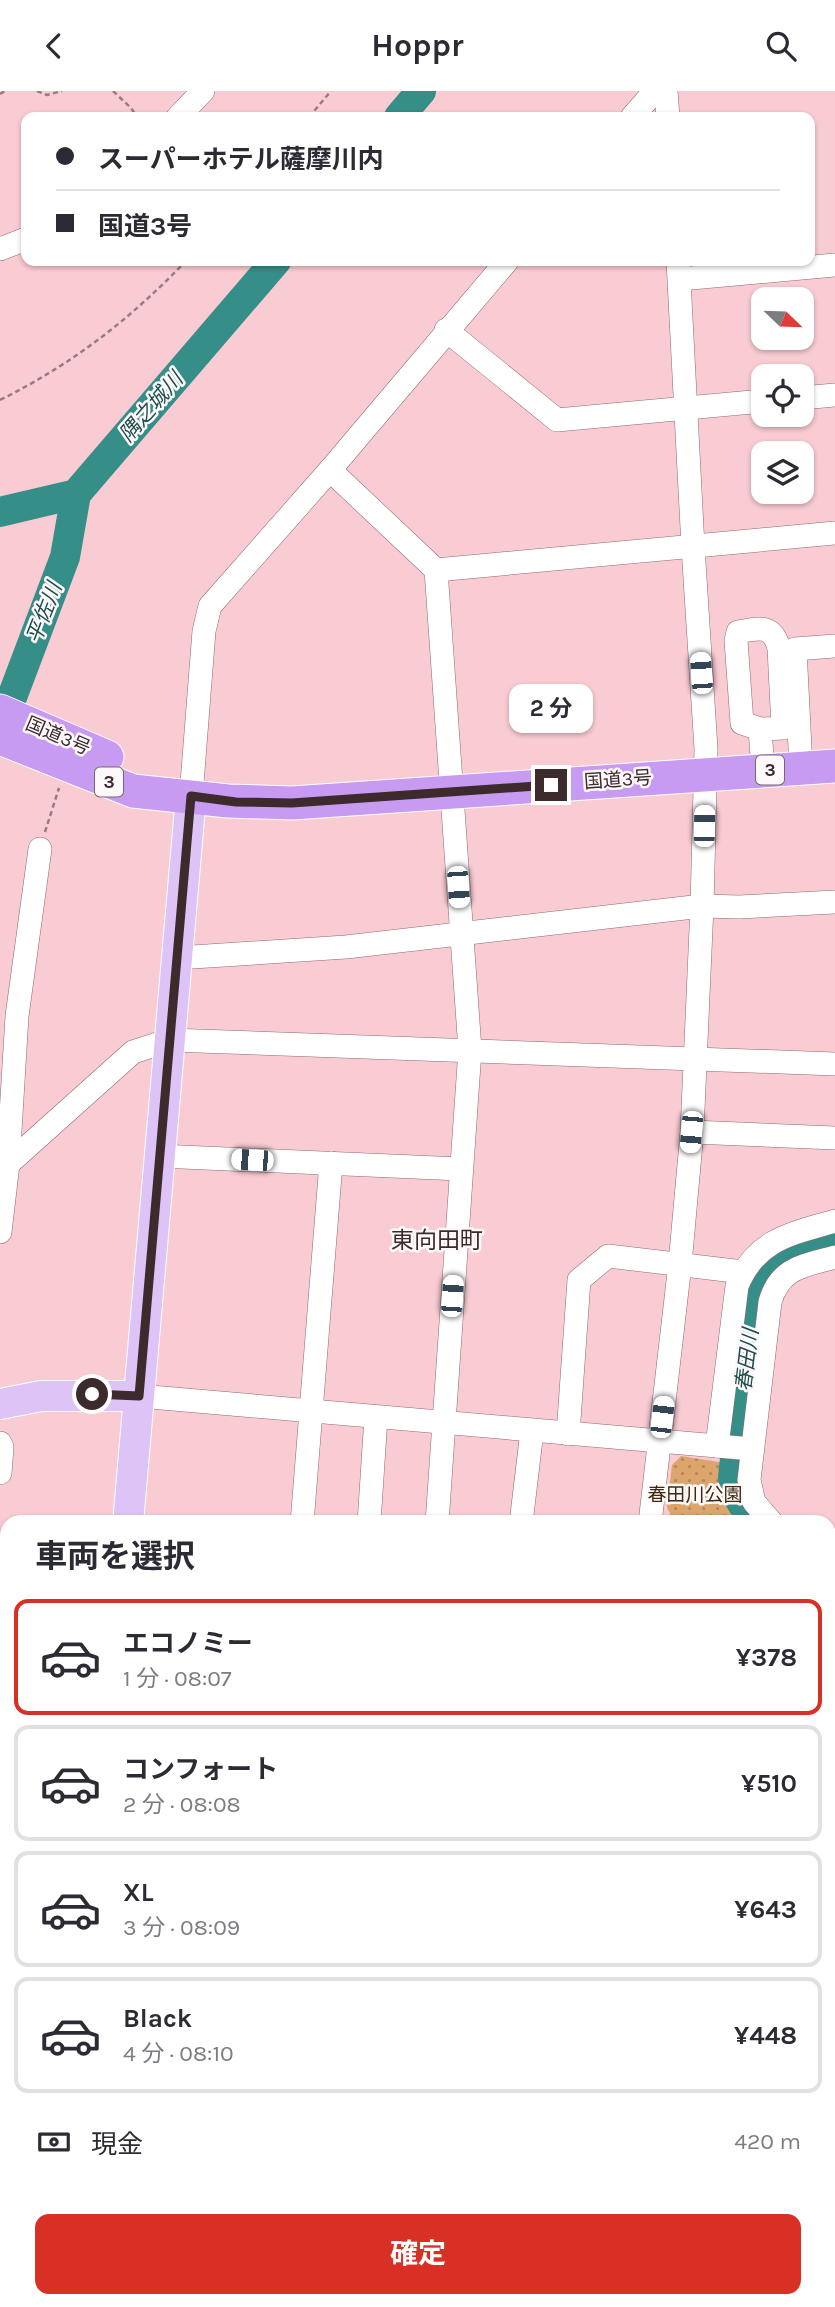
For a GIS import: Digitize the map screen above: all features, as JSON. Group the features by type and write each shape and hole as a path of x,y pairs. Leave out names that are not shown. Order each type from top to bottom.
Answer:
{"highway":[{"name":"国道3号","path":"0,711 43,742 70,767 133,791 236,802 292,803 835,766"},
{"name":"国道3号","path":"0,738 43,742 191,796"}],"main road":[{"path":"129,1515 191,796"},
{"path":"0,1404 41,1396 139,1396"}],"street":[{"path":"183,112 203,91"},
{"path":"636,112 655,91"},
{"path":"667,91 668,112"},
{"path":"0,249 21,241"},
{"path":"815,266 835,265"},
{"path":"191,796 204,631 210,606 330,470 503,266"},
{"path":"651,1515 680,1264 691,1132 696,1060 706,749 679,270 804,266"},
{"path":"446,330 558,419 751,402"},
{"path":"814,397 835,394"},
{"path":"330,470 436,570 470,1050 438,1515"},
{"path":"436,570 835,533"},
{"path":"780,728 742,723 736,642 738,632 762,630 776,636 779,648 780,728 801,768"},
{"path":"763,770 780,728 795,649 835,646"},
{"path":"0,1232 8,1164 17,1016 40,849"},
{"path":"177,958 346,947 702,906 739,907 835,902"},
{"path":"8,1164 133,1052 170,1040 835,1064"},
{"path":"691,1132 835,1138"},
{"path":"159,1156 460,1169"},
{"path":"303,1515 331,1163"},
{"path":"765,1515 754,1502 749,1480 735,1447 737,1286 743,1272 764,1247 781,1237 835,1221"},
{"path":"568,1434 579,1280 608,1257 743,1272"},
{"path":"735,1447 774,1290 789,1271 835,1257"},
{"path":"139,1396 735,1447"},
{"path":"370,1515 376,1417"},
{"path":"523,1515 532,1431"},
{"path":"0,1443 0,1473"}],"path":[{"path":"0,94 5,91"},
{"path":"37,91 47,95 62,91"},
{"path":"113,91 132,112"},
{"path":"313,112 331,91"},
{"path":"0,400 96,344 181,266"},
{"path":"40,849 55,796 70,767"}],"green space":[{"name":"春田川公園","path":"681,1456 725,1463 723,1493 732,1515 670,1515 667,1508 672,1465"}],"waterway":[{"name":"隅之城川","path":"403,112 421,91"},
{"name":"隅之城川","path":"0,512 76,494 272,266"},
{"name":"平佐川","path":"0,729 65,557 76,494"},
{"name":"春田川","path":"750,1515 736,1494 733,1477 756,1289 776,1259 835,1242"}],"district":[{"name":"東向田町","path":"437,1240"}],"route":[{"path":"92,1394 139,1396 191,796 236,802 292,803 551,785"}]}
